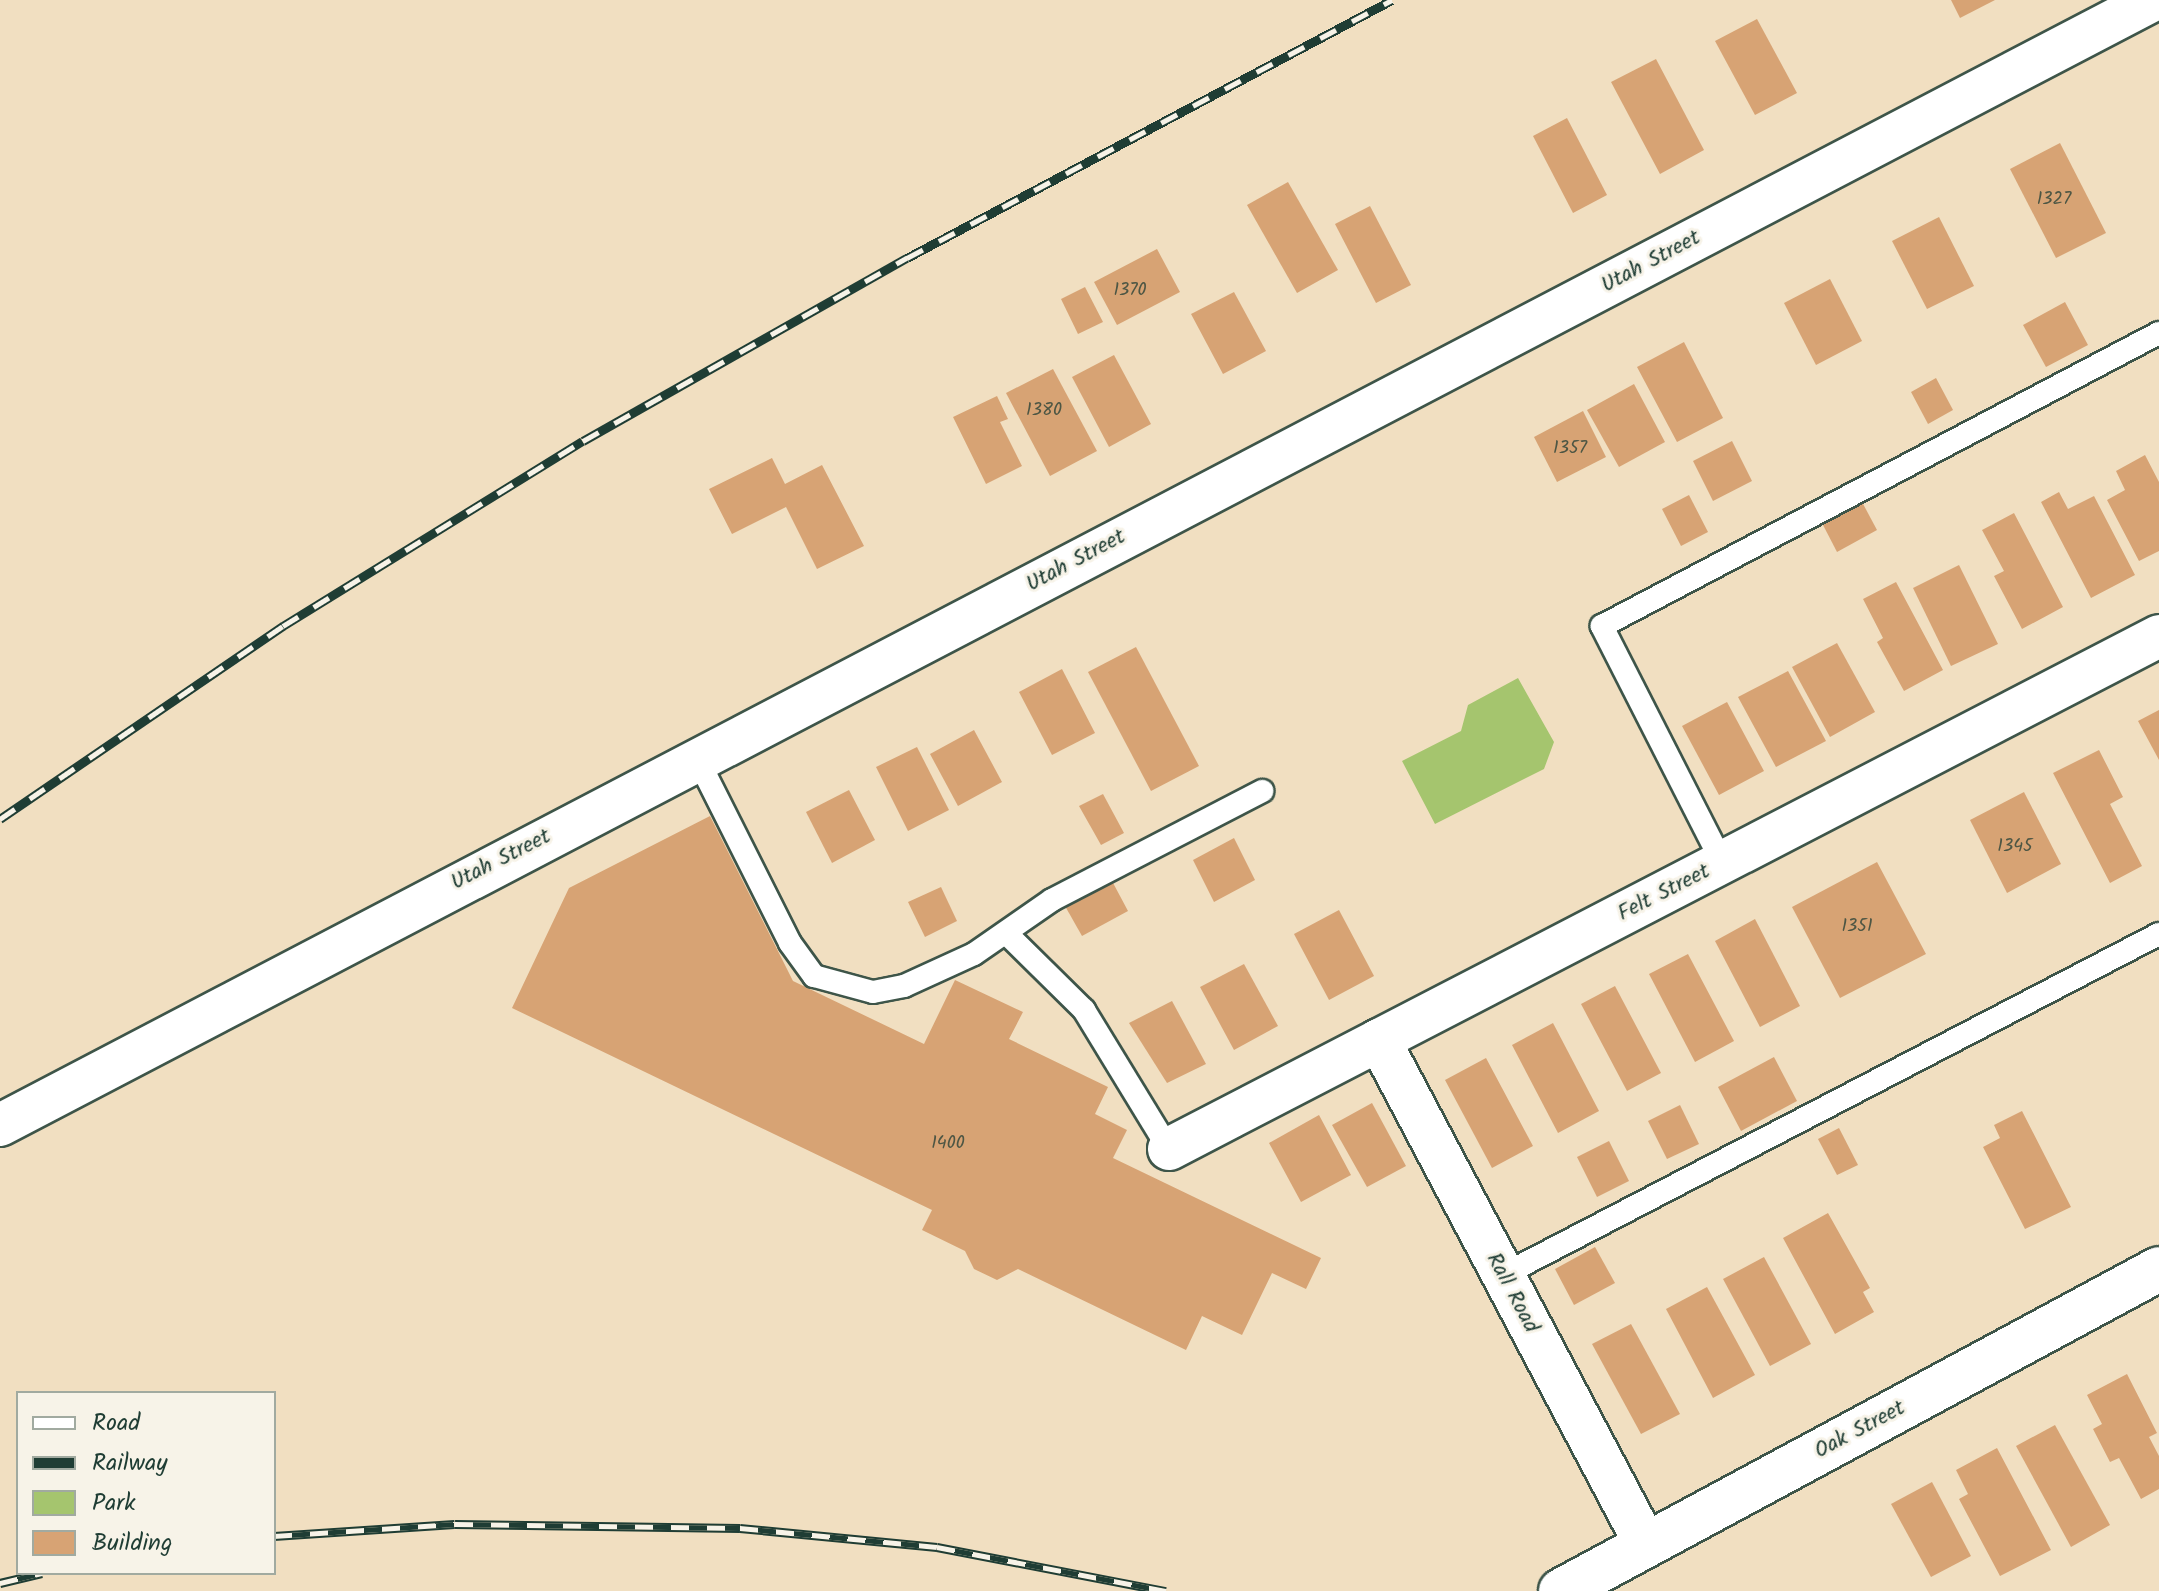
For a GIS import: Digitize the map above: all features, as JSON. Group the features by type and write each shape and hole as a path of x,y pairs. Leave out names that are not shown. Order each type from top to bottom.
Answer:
{"street":[{"name":"Utah Street","path":"0,1125 697,758 2153,0"},
{"name":"Felt Street","path":"1169,1149 2159,636"},
{"name":"Rall Road","path":"1379,1040 1646,1545"},
{"name":"Oak Street","path":"1561,1591 2159,1269"}],"lane":[{"path":"1722,862 1602,626 2159,333"},
{"path":"697,758 790,943 814,976 873,992 904,986 1006,933 1052,900 1262,791"},
{"path":"1006,933 1084,1010 1169,1149"},
{"path":"1503,1275 2159,934"}],"green space":[{"path":"1518,678 1554,742 1544,769 1435,824 1402,761 1461,731 1468,705"}],"building":[{"path":"1951,0 1995,0 1960,18"},
{"path":"1757,19 1797,93 1755,115 1715,41"},
{"path":"1656,59 1704,150 1660,174 1611,82"},
{"path":"1567,118 1607,195 1573,213 1533,136"},
{"path":"2060,143 2106,233 2056,258 2010,169"},
{"path":"1288,182 1338,270 1297,293 1247,205"},
{"path":"1370,206 1411,285 1376,303 1335,224"},
{"path":"1939,217 1974,286 1927,309 1892,241"},
{"path":"1157,249 1180,292 1117,325 1094,282"},
{"path":"1830,279 1862,341 1816,365 1784,303"},
{"path":"1085,287 1103,322 1078,334 1061,299"},
{"path":"1234,292 1266,351 1223,374 1191,314"},
{"path":"2065,302 2088,345 2046,367 2023,325"},
{"path":"1684,342 1723,418 1677,442 1637,367"},
{"path":"1114,355 1151,424 1109,447 1072,377"},
{"path":"1053,369 1097,451 1050,476 1006,393"},
{"path":"1936,378 1953,410 1928,424 1911,392"},
{"path":"1634,384 1665,442 1619,467 1587,410"},
{"path":"997,396 1008,419 1000,422 1022,466 986,484 953,417"},
{"path":"1583,411 1606,457 1557,482 1534,437"},
{"path":"1732,441 1752,481 1713,501 1693,461"},
{"path":"2145,455 2159,482 2159,551 2139,561 2107,500 2125,490 2116,471"},
{"path":"772,458 785,484 822,465 864,546 817,569 786,507 732,534 709,489"},
{"path":"2059,492 2068,509 2094,496 2135,575 2091,598 2041,502"},
{"path":"1689,495 1708,532 1681,546 1662,509"},
{"path":"1862,502 1877,530 1837,552 1822,523"},
{"path":"2014,513 2063,607 2022,629 1994,576 2004,571 1982,530"},
{"path":"1959,565 1998,644 1951,666 1913,588"},
{"path":"1896,582 1943,670 1904,691 1877,642 1883,638 1863,599"},
{"path":"1837,643 1875,712 1830,737 1792,667"},
{"path":"1136,647 1199,766 1151,791 1088,672"},
{"path":"1062,669 1095,733 1052,755 1019,692"},
{"path":"1788,671 1826,741 1776,767 1738,697"},
{"path":"1727,702 1764,771 1719,795 1682,726"},
{"path":"2159,710 2159,760 2138,721"},
{"path":"974,730 1002,782 958,806 930,754"},
{"path":"917,747 949,810 908,831 876,767"},
{"path":"2099,750 2123,797 2110,804 2142,866 2110,883 2053,773"},
{"path":"849,790 875,840 832,863 806,812"},
{"path":"2024,792 2061,864 2007,893 1970,820"},
{"path":"1103,794 1124,833 1101,845 1079,806"},
{"path":"710,816 793,981 924,1044 955,980 1023,1012 1009,1039 1108,1087 1095,1114 1127,1130 1113,1158 1321,1258 1306,1289 1272,1273 1242,1335 1202,1316 1186,1350 1018,1269 997,1280 974,1269 965,1251 922,1230 932,1210 512,1008 569,888"},
{"path":"1234,838 1255,880 1214,902 1193,860"},
{"path":"1877,862 1926,954 1840,998 1792,907"},
{"path":"1112,881 1128,911 1082,936 1065,906"},
{"path":"941,887 957,921 925,937 908,902"},
{"path":"1339,910 1374,976 1329,1000 1294,934"},
{"path":"1755,919 1800,1006 1760,1027 1715,941"},
{"path":"1688,954 1734,1041 1695,1062 1649,974"},
{"path":"1244,964 1278,1026 1234,1050 1200,987"},
{"path":"1615,986 1661,1073 1627,1091 1581,1004"},
{"path":"1172,1001 1206,1064 1167,1083 1129,1023"},
{"path":"1553,1023 1599,1111 1558,1133 1512,1045"},
{"path":"1774,1057 1797,1101 1741,1131 1718,1087"},
{"path":"1486,1058 1533,1146 1492,1168 1445,1080"},
{"path":"1372,1103 1406,1166 1367,1187 1332,1125"},
{"path":"1680,1105 1699,1144 1667,1159 1648,1121"},
{"path":"2022,1111 2071,1207 2025,1229 1983,1147 2000,1138 1994,1125"},
{"path":"1319,1115 1351,1175 1301,1202 1269,1143"},
{"path":"1839,1128 1858,1165 1837,1175 1818,1139"},
{"path":"1609,1141 1629,1181 1597,1197 1577,1157"},
{"path":"1828,1213 1870,1288 1863,1292 1874,1312 1835,1334 1783,1238"},
{"path":"1595,1247 1615,1283 1574,1305 1555,1269"},
{"path":"1764,1257 1811,1344 1770,1366 1723,1279"},
{"path":"1707,1287 1755,1375 1713,1398 1666,1309"},
{"path":"1631,1324 1680,1414 1641,1434 1592,1344"},
{"path":"2127,1374 2157,1433 2149,1437 2159,1456 2159,1489 2141,1499 2119,1458 2110,1462 2093,1429 2102,1424 2087,1395"},
{"path":"2055,1425 2110,1525 2071,1547 2016,1446"},
{"path":"1997,1448 2051,1550 2000,1576 1959,1499 1968,1494 1956,1470"},
{"path":"1932,1482 1971,1556 1931,1577 1891,1504"}],"railway":[{"path":"0,819 283,626 583,441 907,258 1392,0"},
{"path":"276,1536 455,1524 740,1528 937,1547 1166,1591"},
{"path":"0,1583 34,1575"}]}
